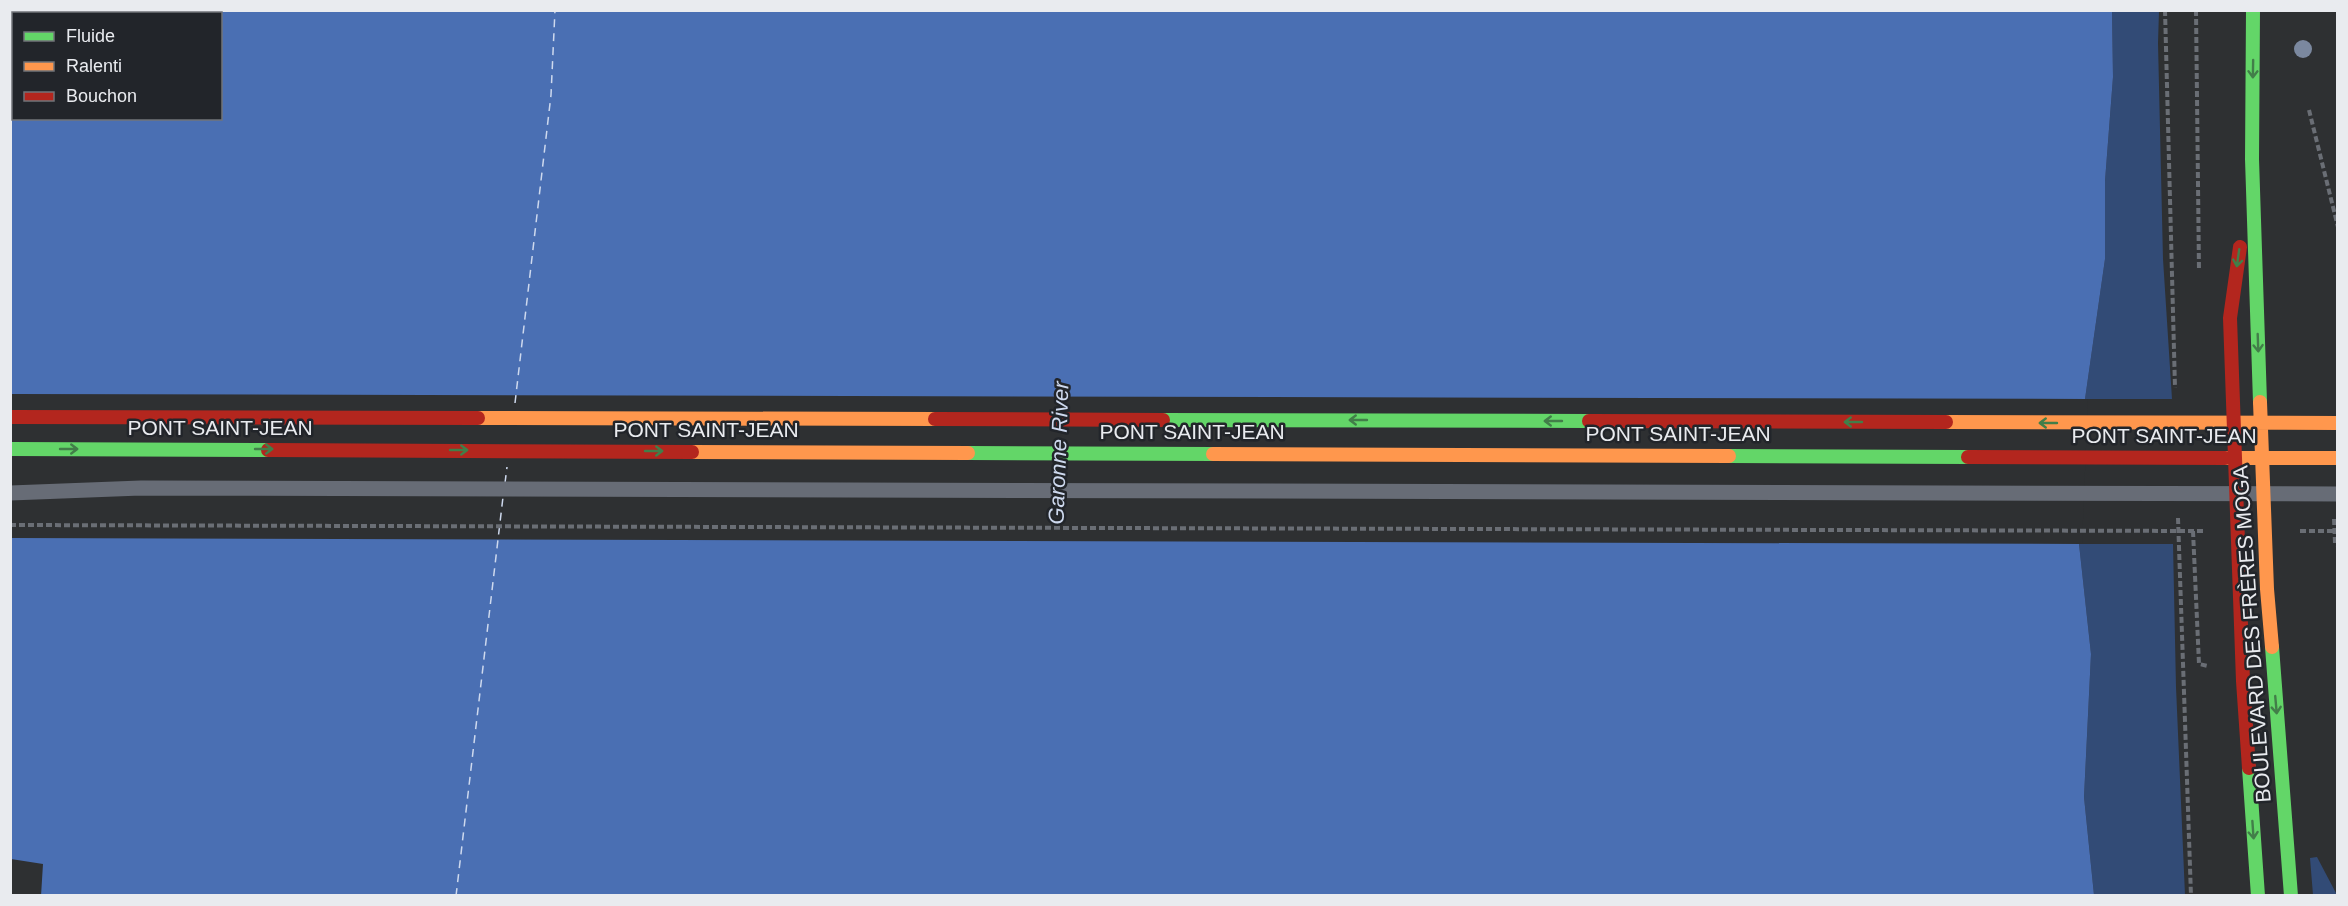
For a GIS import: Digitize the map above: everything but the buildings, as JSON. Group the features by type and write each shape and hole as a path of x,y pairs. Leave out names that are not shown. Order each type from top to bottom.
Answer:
{"main road":[{"name":"BOULEVARD DES FRÈRES MOGA","path":"2253,10 2252,159 2267,589 2291,896"},
{"path":"2252,159 2230,318 2243,681 2258,896"},
{"name":"PONT SAINT-JEAN","path":"10,417 2337,423"},
{"name":"PONT SAINT-JEAN","path":"10,449 2337,458"}],"lane":[{"path":"10,493 177,488 2337,494"}],"path":[{"path":"2309,110 2337,227"},
{"path":"10,525 2204,531"},
{"path":"2193,531 2199,664 2209,667"},
{"path":"2293,531 2337,531"}],"shaded area":[{"path":"2112,11 2159,11 2163,259 2172,399 2085,399 2105,259 2105,181 2113,77"},
{"path":"2079,544 2173,544 2176,687 2185,895 2094,895 2084,797 2091,654"},
{"path":"2317,857 2337,895 2313,895 2310,858"}],"water":[{"name":"Garonne River","path":"11,11 2112,11 2113,77 2105,181 2105,259 2085,399 2079,544 2091,654 2084,797 2094,895 41,896 43,864 11,859"}],"pier":[{"path":"11,394 2088,399 2082,544 11,538"}],"ferry route":[{"path":"515,403 551,95 555,10"},
{"path":"505,483 507,467"},
{"path":"456,896 503,497"}],"traffic: fast":[{"path":"2253,10 2252,159 2260,402"},
{"path":"1163,420 1589,421"},
{"path":"10,449 268,450"},
{"path":"968,453 1213,454"},
{"path":"1729,456 1968,457"},
{"path":"2272,647 2291,896"},
{"path":"2249,768 2258,896"}],"traffic: slow":[{"path":"2260,402 2267,589 2272,647"},
{"path":"478,418 935,419"},
{"path":"1946,422 2338,423"},
{"path":"692,452 968,453"},
{"path":"1213,454 1729,456"},
{"path":"2225,458 2338,458"}],"traffic: jam":[{"path":"2240,247 2230,318 2243,681 2249,768"},
{"path":"10,417 478,418"},
{"path":"935,419 1163,420"},
{"path":"1589,421 1946,422"},
{"path":"268,450 692,452"},
{"path":"1968,457 2225,458"}]}
